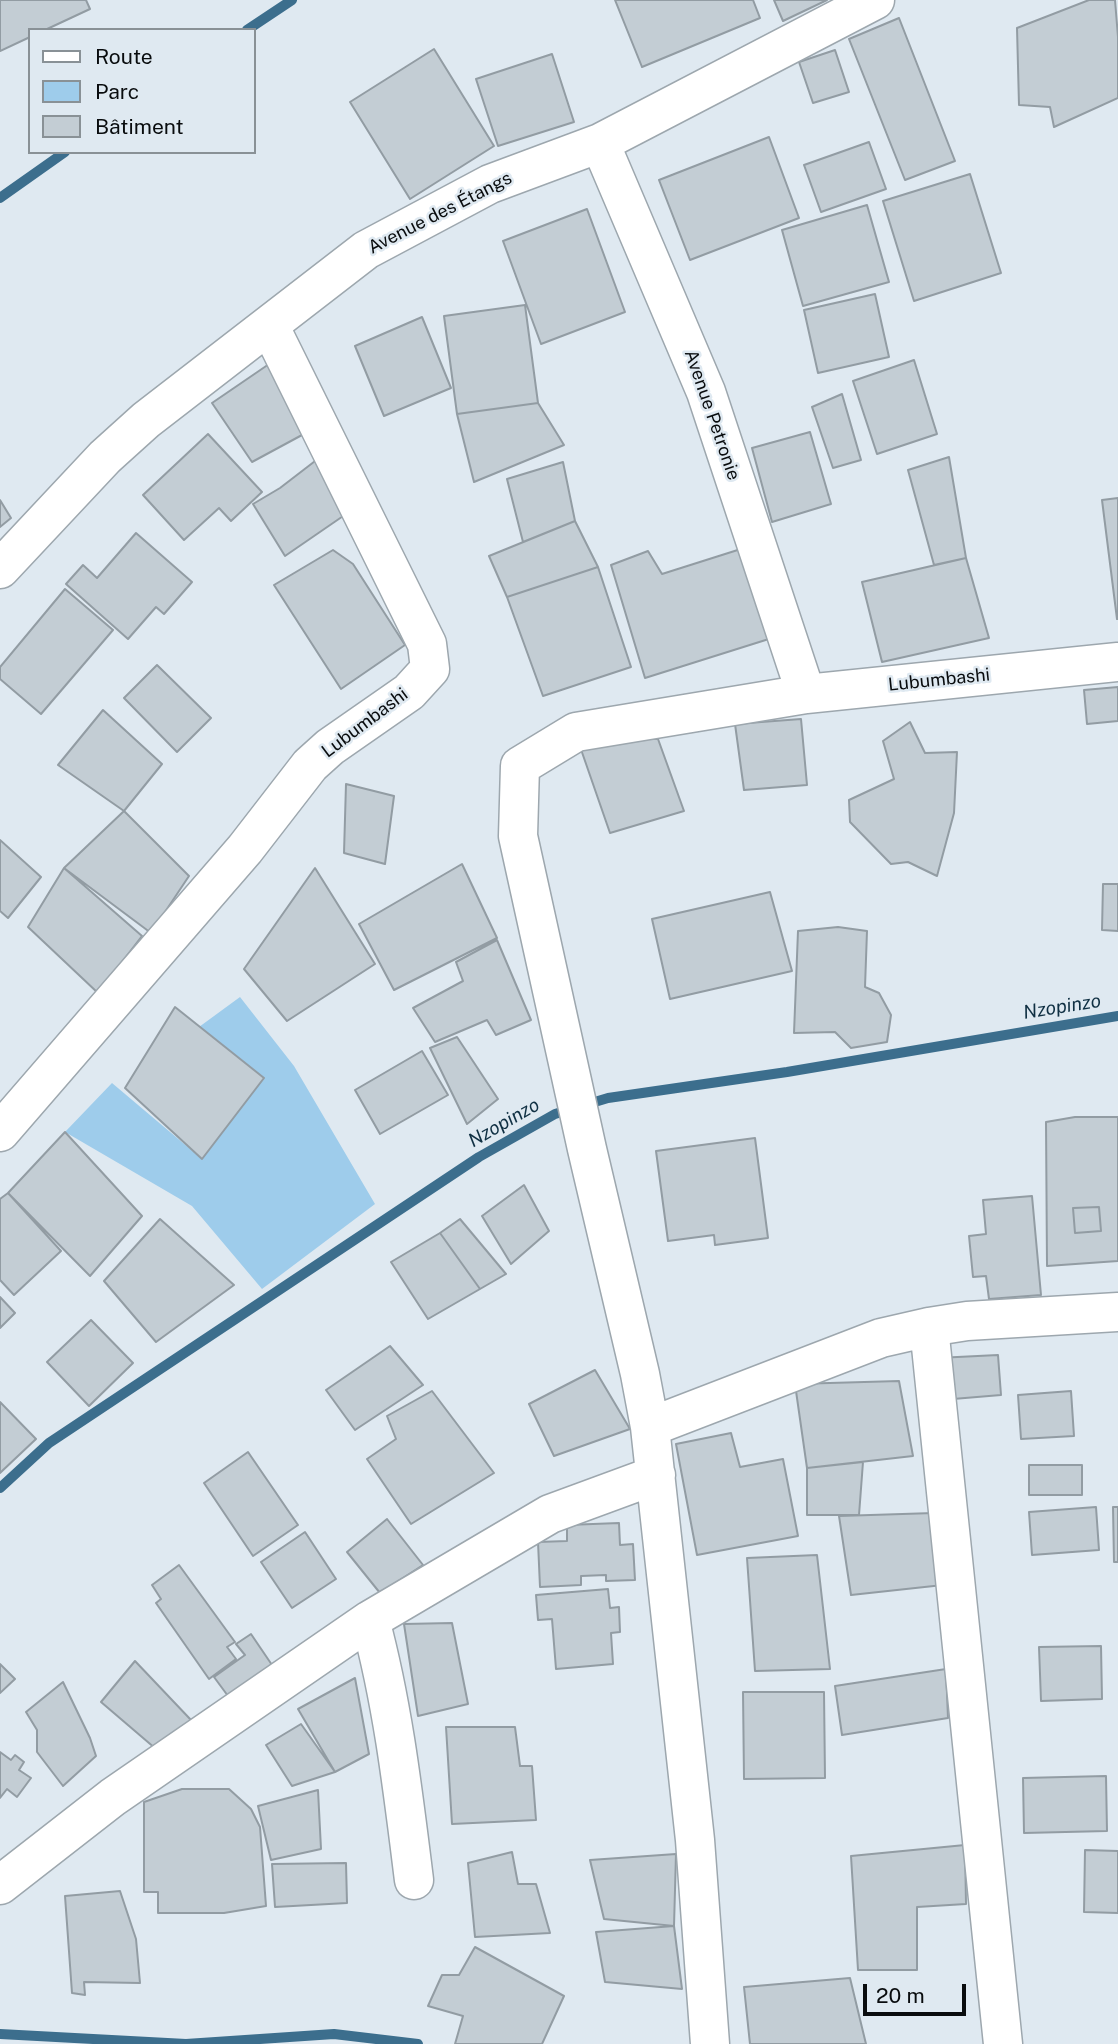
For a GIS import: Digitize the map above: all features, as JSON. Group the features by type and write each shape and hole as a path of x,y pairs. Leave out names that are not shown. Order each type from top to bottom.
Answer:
{"street":[{"name":"Avenue des Étangs","path":"0,569 105,457 146,419 366,250 490,184 600,143 875,0"},
{"name":"Avenue Petronie","path":"600,143 706,392 806,694"},
{"name":"Lubumbashi","path":"0,1132 246,849 310,765 330,747 409,692 430,669 427,644 269,325"},
{"name":"Lubumbashi","path":"650,1427 518,836 520,766 576,732 806,694 1118,662"},
{"path":"710,2044 695,1840 650,1427 881,1338 967,1321 1118,1312"},
{"path":"929,1327 1003,2044"},
{"path":"0,1885 113,1797 370,1620 550,1514 656,1475"},
{"path":"370,1620 384,1672 414,1880"}],"green space":[{"path":"240,997 294,1066 375,1204 262,1289 192,1206 65,1132 112,1083 202,1159 264,1078 199,1027"}],"building":[{"path":"0,0 86,0 90,9 49,28 28,28 28,38 0,51"},
{"path":"615,0 753,0 760,18 642,67"},
{"path":"774,0 827,0 783,21"},
{"path":"1089,0 1115,0 1118,98 1054,127 1050,107 1019,105 1017,28"},
{"path":"899,18 955,161 905,180 849,39"},
{"path":"434,49 494,146 410,199 350,102"},
{"path":"835,50 849,92 813,103 799,62"},
{"path":"552,54 574,122 498,146 476,79"},
{"path":"769,137 799,218 690,260 659,180"},
{"path":"869,142 886,189 821,212 804,165"},
{"path":"970,174 1001,273 914,301 883,201"},
{"path":"867,205 889,282 803,306 782,230"},
{"path":"587,209 625,312 541,344 503,241"},
{"path":"875,294 889,357 818,373 804,310"},
{"path":"525,305 538,403 457,414 444,316"},
{"path":"422,317 451,388 384,416 355,346"},
{"path":"914,360 937,434 877,454 853,381"},
{"path":"272,362 315,428 252,462 212,403"},
{"path":"842,394 861,460 833,468 812,407"},
{"path":"538,403 564,445 474,482 457,414"},
{"path":"810,432 831,504 772,522 752,448"},
{"path":"208,434 262,492 231,521 219,508 184,540 143,495"},
{"path":"949,457 966,558 934,565 908,470"},
{"path":"319,458 349,512 285,556 253,504 280,488"},
{"path":"563,462 575,521 523,542 507,479"},
{"path":"1118,498 1118,619 1117,619 1102,500"},
{"path":"0,500 11,518 0,527"},
{"path":"575,521 598,567 507,597 489,556"},
{"path":"136,533 192,582 164,614 156,607 128,639 66,584 83,565 97,578"},
{"path":"744,548 772,638 645,678 611,565 648,551 662,574"},
{"path":"333,550 353,564 405,645 341,689 274,585"},
{"path":"966,558 989,638 882,662 862,582"},
{"path":"598,567 631,667 543,696 507,597"},
{"path":"65,589 113,630 41,714 0,679 0,667"},
{"path":"157,665 211,718 177,752 124,698"},
{"path":"1118,687 1118,721 1087,724 1084,690"},
{"path":"103,710 162,764 124,811 58,765"},
{"path":"801,719 807,785 744,790 735,724"},
{"path":"910,722 925,753 957,752 954,813 937,876 908,862 891,864 850,822 849,800 894,779 883,741"},
{"path":"576,735 658,739 684,811 610,833"},
{"path":"346,784 394,796 385,864 344,853"},
{"path":"124,811 189,876 151,933 64,868"},
{"path":"0,840 41,877 8,918 0,911"},
{"path":"462,864 497,938 394,990 359,924"},
{"path":"64,868 142,936 98,993 28,927"},
{"path":"315,868 375,964 287,1021 244,969"},
{"path":"1103,884 1118,884 1118,931 1102,930"},
{"path":"770,892 792,971 670,999 652,919"},
{"path":"838,927 867,931 865,987 879,993 891,1015 887,1042 851,1048 835,1032 794,1033 798,931"},
{"path":"497,940 531,1020 496,1035 487,1020 435,1042 413,1008 463,981 456,962"},
{"path":"175,1007 264,1078 202,1159 125,1088"},
{"path":"457,1037 498,1099 467,1124 430,1048"},
{"path":"422,1051 448,1095 380,1134 355,1090"},
{"path":"1075,1117 1118,1117 1118,1261 1047,1266 1046,1122","holes":["1099,1207 1101,1231 1075,1233 1073,1208"]},
{"path":"65,1132 142,1216 90,1276 8,1193"},
{"path":"755,1138 768,1238 715,1245 714,1235 668,1241 656,1151"},
{"path":"524,1185 549,1231 511,1264 482,1216"},
{"path":"8,1193 61,1251 14,1295 0,1280 0,1199"},
{"path":"1032,1196 1041,1295 989,1299 986,1276 973,1277 969,1236 986,1234 983,1200"},
{"path":"1099,1207 1101,1231 1075,1233 1073,1208"},
{"path":"160,1219 234,1285 156,1342 104,1281"},
{"path":"460,1219 506,1274 480,1289 440,1233"},
{"path":"440,1233 480,1289 428,1319 391,1262"},
{"path":"0,1297 15,1313 0,1328"},
{"path":"91,1320 133,1363 89,1406 47,1362"},
{"path":"390,1346 423,1385 355,1430 326,1390"},
{"path":"998,1355 1001,1395 941,1400 937,1358"},
{"path":"595,1370 630,1429 554,1456 529,1404"},
{"path":"899,1381 913,1456 807,1468 795,1384"},
{"path":"432,1391 494,1473 411,1524 367,1459 396,1439 387,1416"},
{"path":"1071,1391 1074,1436 1021,1439 1018,1395"},
{"path":"0,1402 36,1439 0,1473"},
{"path":"731,1433 740,1467 783,1459 798,1536 697,1555 676,1444"},
{"path":"248,1452 298,1525 253,1556 204,1483"},
{"path":"863,1462 859,1515 807,1515 807,1468"},
{"path":"1029,1465 1082,1465 1082,1495 1029,1495"},
{"path":"1096,1507 1099,1550 1032,1555 1029,1512"},
{"path":"1113,1507 1118,1507 1118,1562 1114,1562"},
{"path":"934,1513 943,1585 851,1595 839,1516"},
{"path":"387,1519 423,1565 380,1593 347,1552"},
{"path":"619,1523 620,1545 633,1544 635,1580 606,1581 606,1575 581,1576 581,1585 540,1587 538,1542 567,1541 567,1525"},
{"path":"305,1532 336,1579 292,1608 261,1562"},
{"path":"817,1555 830,1669 755,1671 747,1558"},
{"path":"179,1565 235,1642 227,1647 236,1659 209,1679 156,1603 161,1599 152,1585"},
{"path":"608,1589 610,1608 619,1607 620,1632 611,1633 613,1664 556,1669 552,1619 538,1620 536,1595"},
{"path":"452,1623 468,1704 418,1716 404,1624"},
{"path":"251,1634 272,1665 228,1696 214,1677 245,1655 236,1644"},
{"path":"1101,1646 1102,1699 1041,1701 1039,1647"},
{"path":"135,1661 191,1720 156,1749 101,1702"},
{"path":"0,1664 15,1679 0,1693"},
{"path":"946,1669 948,1718 842,1735 835,1686"},
{"path":"355,1678 369,1754 335,1772 298,1709"},
{"path":"63,1682 96,1756 63,1786 37,1752 37,1730 26,1712"},
{"path":"743,1692 824,1692 825,1778 744,1779"},
{"path":"301,1724 335,1772 292,1786 266,1745"},
{"path":"446,1727 515,1727 520,1766 532,1766 536,1820 452,1824"},
{"path":"0,1752 11,1760 15,1755 24,1762 19,1770 31,1778 17,1797 7,1789 0,1798"},
{"path":"1106,1776 1107,1831 1024,1833 1023,1778"},
{"path":"182,1789 229,1789 251,1809 260,1827 266,1906 224,1913 158,1913 158,1892 144,1892 144,1802"},
{"path":"318,1790 321,1849 271,1860 258,1806"},
{"path":"965,1845 966,1904 917,1907 917,1970 858,1970 851,1856"},
{"path":"1085,1850 1118,1851 1118,1913 1084,1912"},
{"path":"512,1852 518,1884 536,1884 550,1933 475,1937 468,1863"},
{"path":"676,1854 674,1926 604,1919 590,1860"},
{"path":"346,1863 347,1903 275,1907 272,1864"},
{"path":"120,1891 136,1939 140,1983 84,1982 85,1995 72,1993 65,1896"},
{"path":"674,1926 682,1989 605,1982 596,1932"},
{"path":"475,1947 564,1996 542,2044 455,2044 463,2016 428,2006 442,1975 459,1975"},
{"path":"850,1978 866,2044 750,2044 744,1987"}],"waterway":[{"path":"250,28 292,0"},
{"path":"0,198 62,154"},
{"name":"Nzopinzo","path":"0,1488 49,1443 479,1157 555,1114 608,1098 787,1072 1118,1016"},
{"path":"0,2034 186,2044 334,2034 418,2044"}]}
